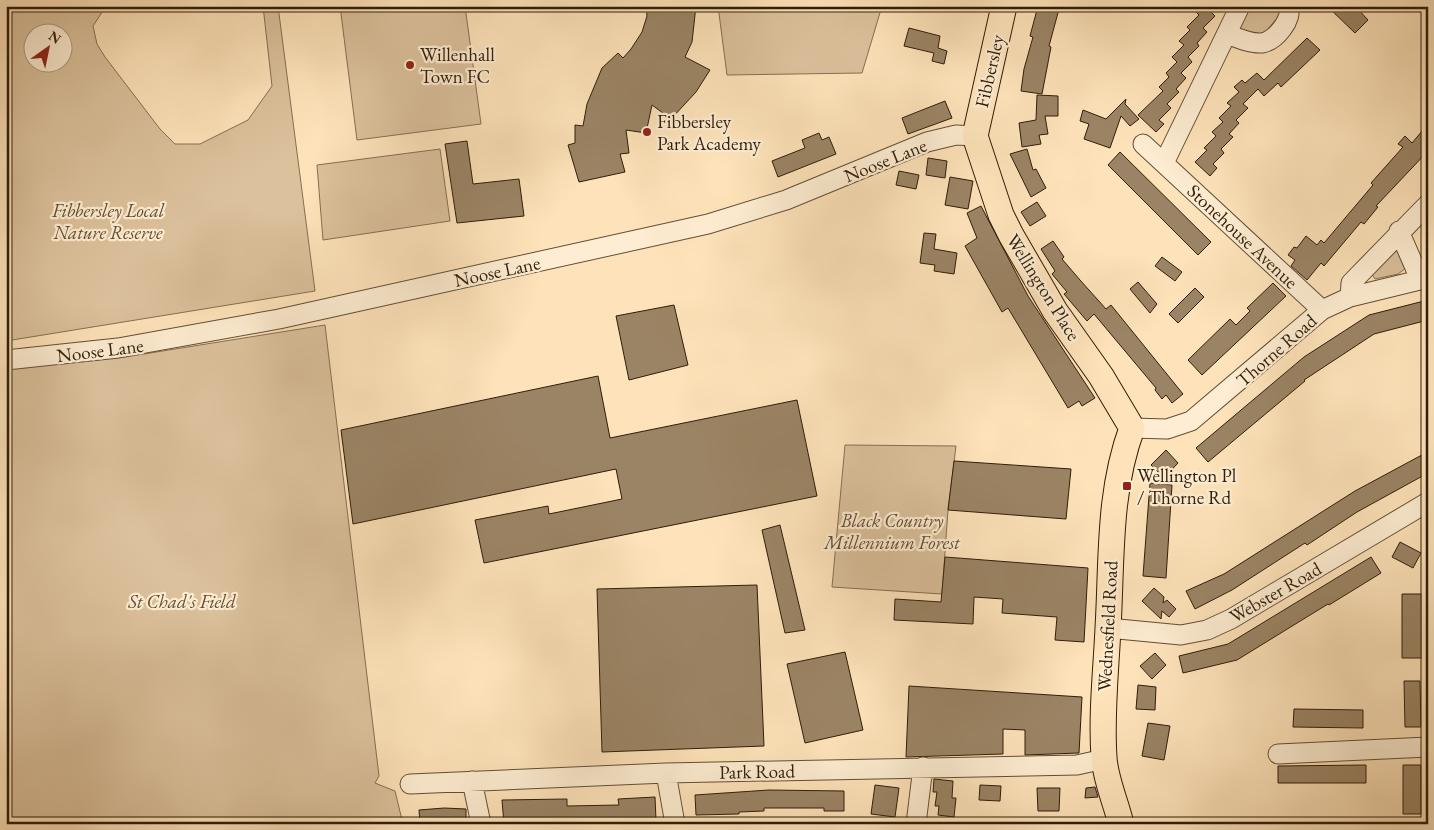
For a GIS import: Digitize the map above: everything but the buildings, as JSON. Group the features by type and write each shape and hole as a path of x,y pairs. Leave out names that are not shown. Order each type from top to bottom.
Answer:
{"main road":[{"name":"Fibbersley","path":"974,136 1004,6"},
{"name":"Wellington Place","path":"974,136 1001,216 1011,235 1054,311 1101,376 1132,428"},
{"name":"Wednesfield Road","path":"1120,824 1104,759 1104,677 1108,628 1111,521 1124,449 1132,428"}],"street":[{"path":"1164,163 1240,6"},
{"path":"1227,34 1249,41 1261,43 1268,41 1286,22 1289,16 1288,6"},
{"name":"Noose Lane","path":"6,360 118,348 279,320 708,224 786,200 890,155 927,142 956,135 974,136"},
{"name":"Stonehouse Avenue","path":"1143,144 1322,310"},
{"path":"1350,297 1351,283 1399,231 1428,204"},
{"path":"1399,231 1424,278"},
{"name":"Thorne Road","path":"1132,428 1167,429 1191,421 1322,310 1350,297 1424,278"},
{"name":"Webster Road","path":"1108,628 1181,635 1207,630 1231,619 1428,502"},
{"path":"1278,754 1428,747"},
{"name":"Park Road","path":"410,784 666,773 1077,764 1104,759"},
{"path":"919,823 923,767"},
{"path":"666,773 675,824"},
{"path":"472,780 481,824"}],"green space":[{"name":"Fibbersley Local Nature Reserve","path":"6,6 106,6 93,26 97,44 105,57 160,129 175,144 200,144 248,120 272,86 263,6 278,6 315,291 6,341"},
{"name":"Willenhall Town FC","path":"340,6 465,6 481,124 357,140"},
{"path":"718,6 882,6 862,73 727,75"},
{"path":"1246,6 1280,6 1282,9 1263,35 1249,36 1240,28"},
{"path":"440,149 450,221 323,240 317,165"},
{"path":"1396,249 1406,268 1398,274 1375,279 1371,273"},
{"name":"St Chad's Field","path":"325,325 379,776 375,783 395,791 403,824 6,824 6,369 125,357"},
{"name":"Black Country Millennium Forest","path":"845,445 956,446 948,510 942,594 832,587"}],"place":[{"name":"Willenhall Town FC","path":"410,65"},
{"name":"Fibbersley Park Academy","path":"647,132"},
{"name":"Wellington Pl / Thorne Rd","path":"1127,486"}]}
